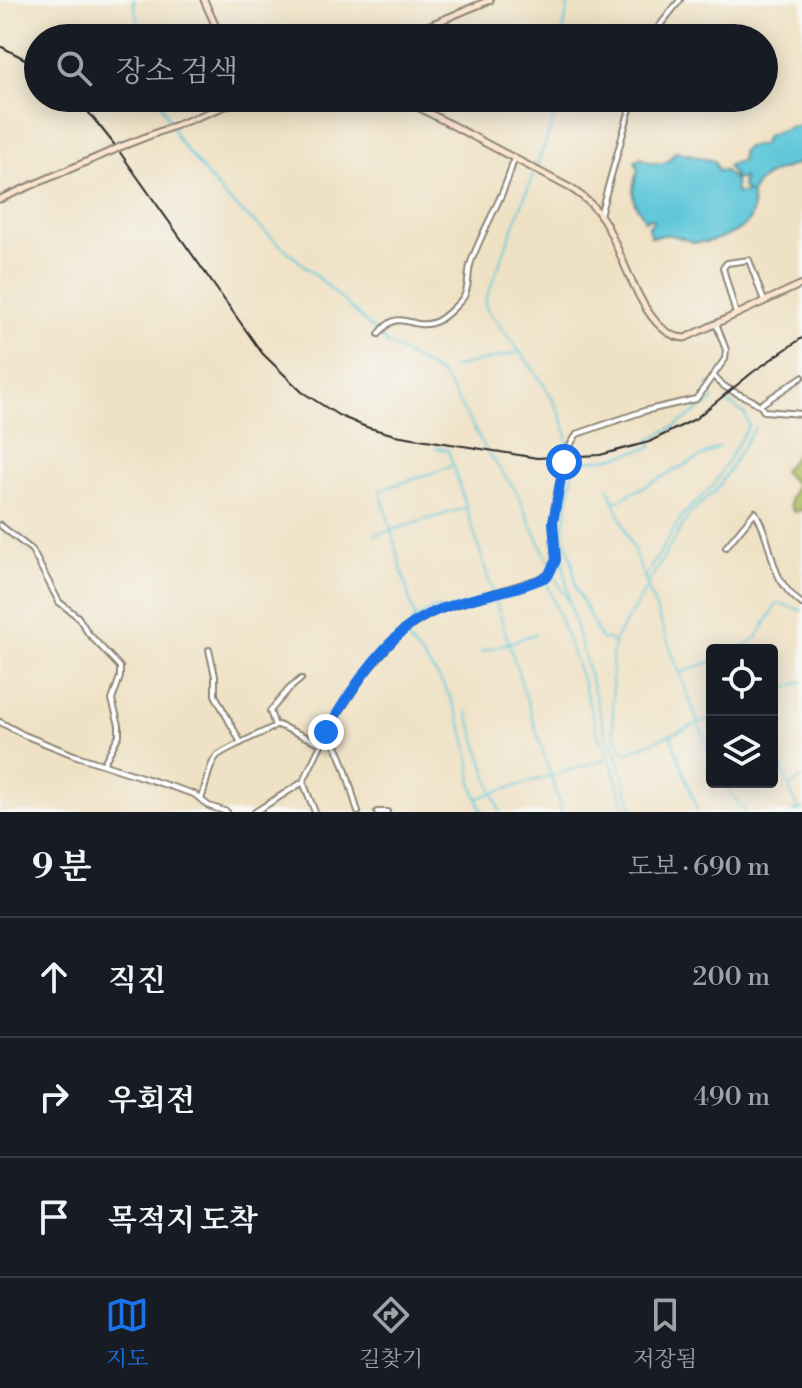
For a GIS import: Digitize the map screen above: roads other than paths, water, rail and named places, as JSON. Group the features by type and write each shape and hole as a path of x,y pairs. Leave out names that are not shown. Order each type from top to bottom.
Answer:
{"main road":[{"path":"204,0 215,24"},
{"path":"433,24 490,0"},
{"path":"0,199 210,112"},
{"path":"427,112 581,195 600,215 647,309 661,330 675,337 685,338 802,284"}],"street":[{"path":"661,24 680,0"},
{"path":"600,215 629,112"},
{"path":"379,334 389,322 396,320 433,324 464,296 471,262 502,198 514,158"},
{"path":"736,314 723,268 727,263 749,260 764,301"},
{"path":"255,812 303,782 326,732 365,673 409,626 433,612 548,576 556,560 553,522 564,455 577,434 652,408 696,399 725,359 726,350 716,323"},
{"path":"713,375 727,390 760,405 767,412 802,414"},
{"path":"760,405 802,377"},
{"path":"726,547 755,512 766,532 775,573 785,591 802,604"},
{"path":"0,525 32,550 59,602 78,617 88,633 120,667 112,700 119,735 104,763"},
{"path":"209,650 215,676 215,695 241,743"},
{"path":"275,726 270,711 301,679"},
{"path":"0,722 74,755 194,794 209,806 227,812"},
{"path":"201,799 215,758 223,750 275,726 320,743"},
{"path":"326,732 338,750 358,812"},
{"path":"303,782 315,812"},
{"path":"377,812 387,812"}],"water":[{"path":"792,126 802,126 802,162 773,173 757,184 752,195 752,213 744,226 718,239 701,242 670,235 651,237 648,228 654,220 649,218 645,221 634,200 638,170 635,160 641,158 663,163 676,151 714,161 718,171 723,170 735,180 736,193 748,193 742,187 743,178 736,179 727,166 742,160 741,152 747,147 762,145 766,136"}],"waterway":[{"path":"133,0 139,24"},
{"path":"565,24 569,0"},
{"path":"165,112 178,140 224,196 329,287 388,344 430,368 448,384 488,453 516,491 569,601 606,735 617,753 633,812"},
{"path":"557,112 485,302 487,310 550,395 566,431 567,446"},
{"path":"452,368 520,352"},
{"path":"706,720 625,753 613,732 612,654 615,645 609,639 601,639 576,588 563,532 575,462 611,458 652,447 650,439 713,401 708,383"},
{"path":"644,579 682,516 713,486 749,425 745,414 727,402"},
{"path":"706,744 647,585 689,515 717,489 755,427"},
{"path":"615,502 719,447"},
{"path":"436,448 448,450 562,812"},
{"path":"569,452 557,523 569,600"},
{"path":"415,619 380,490 453,466"},
{"path":"609,488 647,584"},
{"path":"375,535 465,508"},
{"path":"430,616 549,580"},
{"path":"547,583 582,679 599,738 609,755 626,812"},
{"path":"614,641 646,589"},
{"path":"748,644 756,639 777,604 802,610"},
{"path":"411,622 441,607"},
{"path":"418,624 405,635 440,679 454,707 466,741 472,785 482,812"},
{"path":"481,652 535,634"},
{"path":"681,673 706,663"},
{"path":"778,692 802,682"},
{"path":"467,711 493,793 478,798"},
{"path":"670,734 698,812"},
{"path":"778,758 798,810"},
{"path":"500,812 493,793 607,759"},
{"path":"790,787 802,778"},
{"path":"727,788 745,812"},
{"path":"793,812 802,809"}],"railway":[{"path":"0,46 24,59"},
{"path":"88,112 262,353 302,392 338,415 366,427 395,435 537,458 600,455 649,442 695,419 753,372 802,338"}]}
